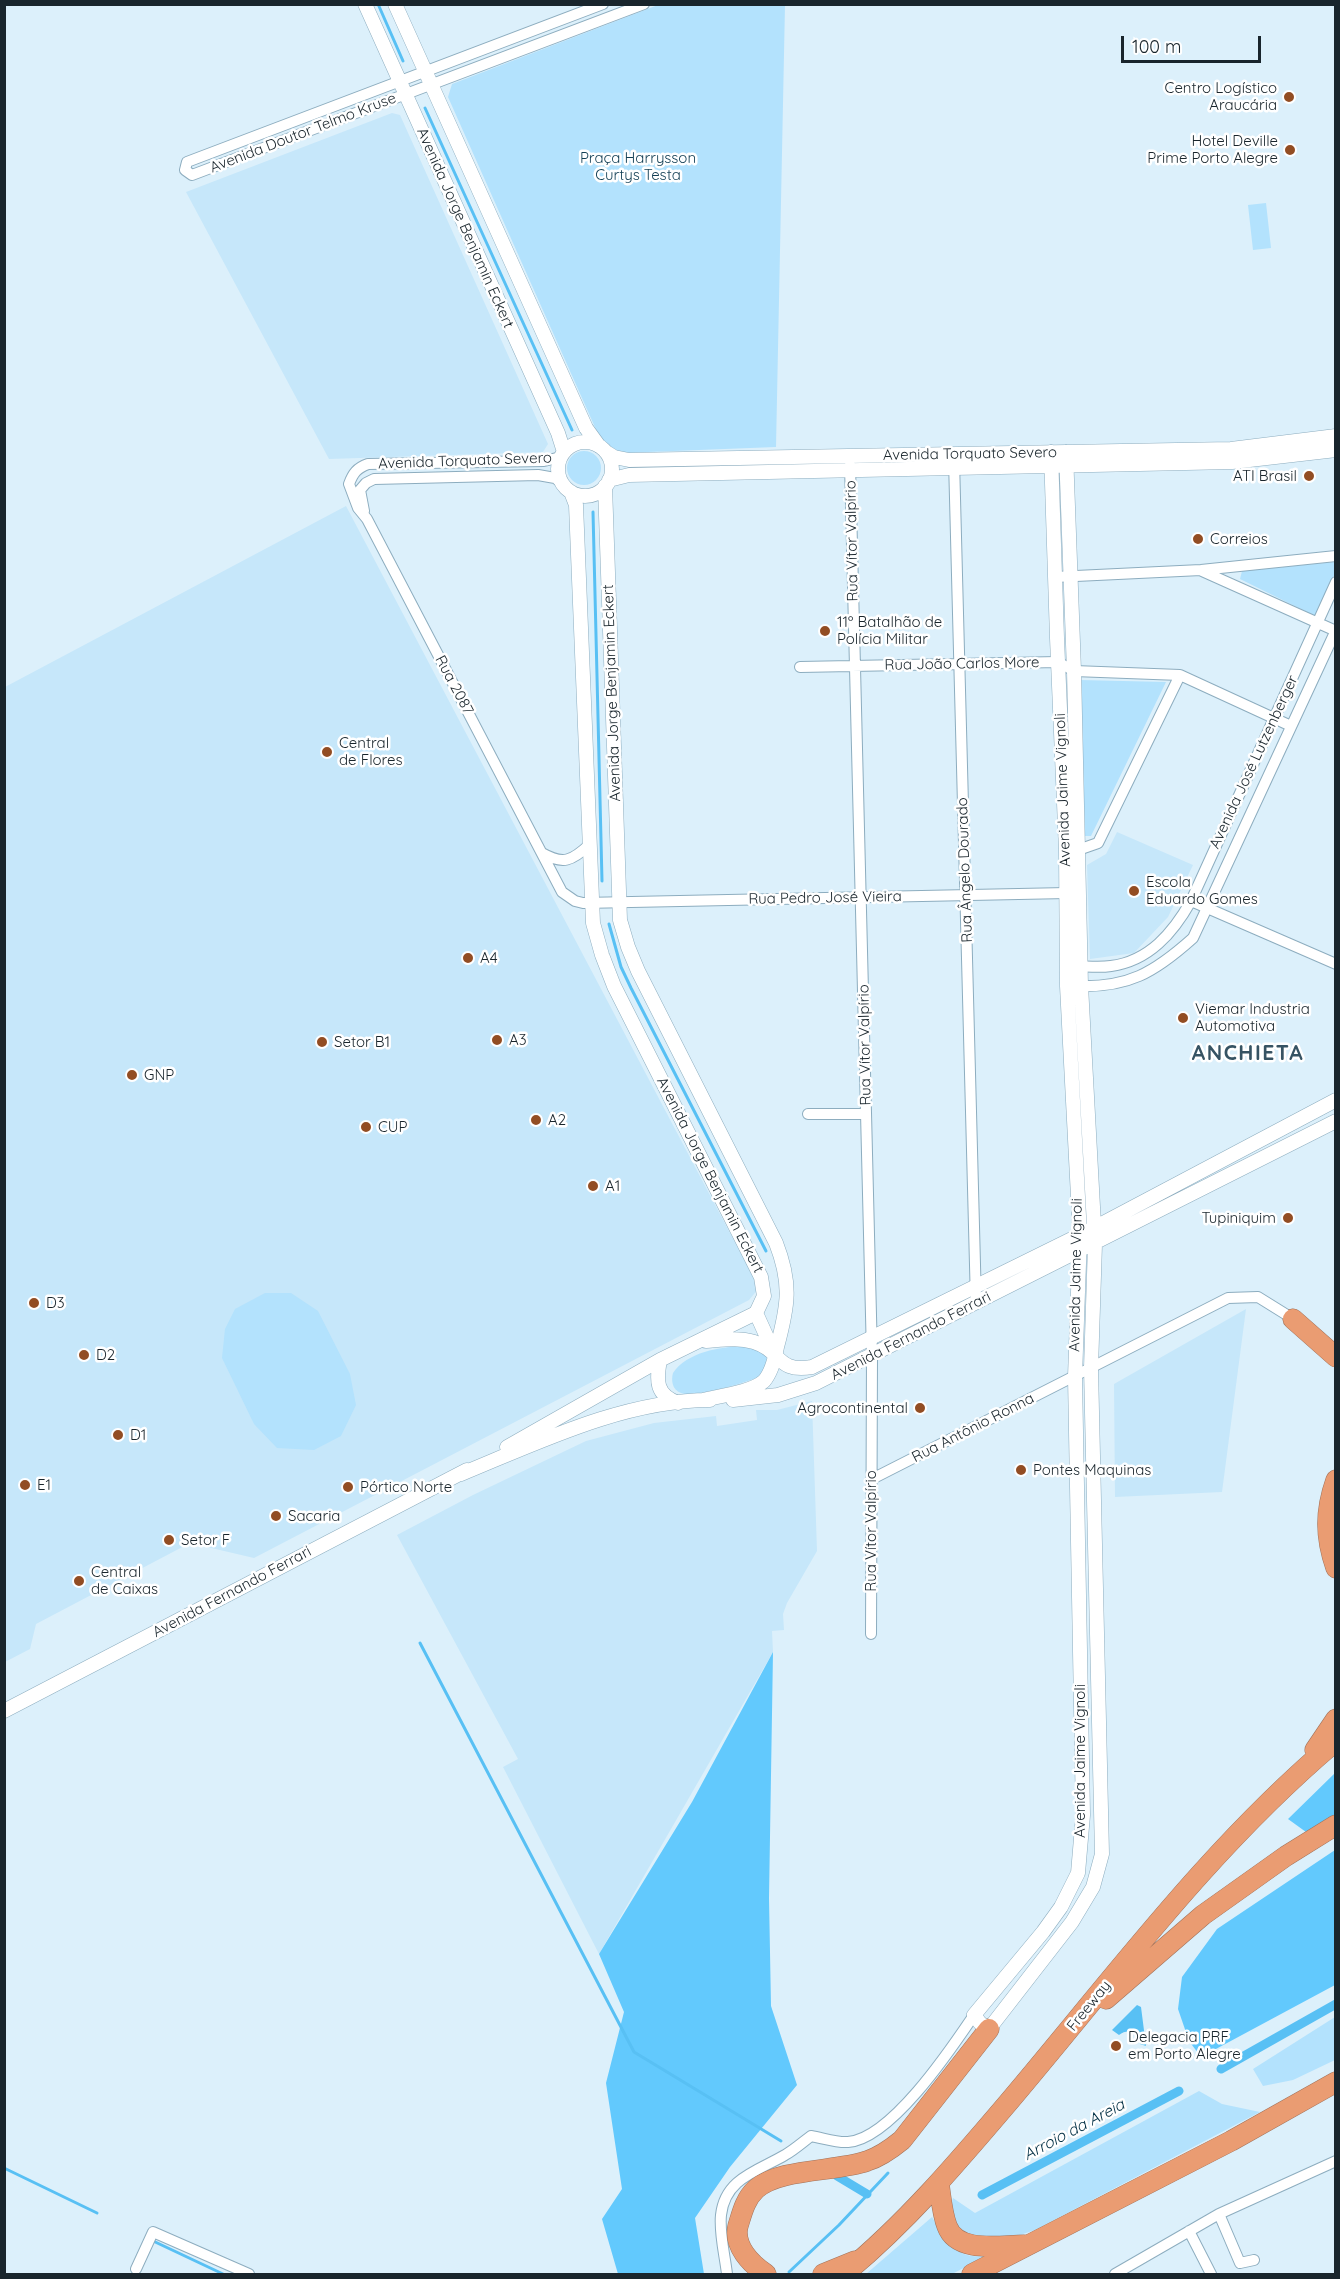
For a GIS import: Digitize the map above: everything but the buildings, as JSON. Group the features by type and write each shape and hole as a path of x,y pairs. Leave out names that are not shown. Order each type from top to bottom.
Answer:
{"highway":[{"path":"1293,1318 1335,1357"},
{"path":"1335,1480 1327,1518 1329,1548 1335,1568"},
{"path":"1302,1770 1335,1719"},
{"name":"Freeway","path":"844,2274 866,2257 939,2184 1070,2030 1143,1938 1215,1857 1302,1770 1335,1741"},
{"path":"1070,2030 1203,1915 1286,1856 1335,1825"},
{"path":"766,2274 746,2258 737,2232 745,2203 756,2189 774,2179 865,2162 885,2154 902,2140 989,2029"},
{"path":"972,2274 1231,2141 1335,2082"},
{"path":"1231,2141 1335,2093"},
{"path":"939,2184 946,2224 960,2241 970,2245 1030,2245"},
{"path":"823,2274 866,2257"}],"street":[{"name":"Avenida Jorge Benjamin Eckert","path":"365,4 558,433 562,454"},
{"name":"Avenida Jorge Benjamin Eckert","path":"395,4 586,428 603,449"},
{"name":"Avenida Doutor Telmo Kruse","path":"429,78 603,4"},
{"name":"Avenida Doutor Telmo Kruse","path":"192,175 185,170 187,162 644,4"},
{"name":"Avenida Torquato Severo","path":"607,483 629,475 850,470 954,461 1153,457 1335,436"},
{"path":"577,443 592,443 603,449 612,466 607,483 590,495 567,488 558,471 562,454 577,443"},
{"name":"Avenida Torquato Severo","path":"603,449 614,457 629,460 850,456 954,461"},
{"name":"Avenida Torquato Severo","path":"1153,457 1232,462 1335,450"},
{"name":"Avenida Torquato Severo","path":"368,464 544,461 562,454"},
{"name":"Rua Vítor Valpírio","path":"850,456 872,1338 871,1634"},
{"name":"Avenida Jaime Vignoli","path":"727,2274 720,2217 724,2198 736,2183 752,2171 786,2155 812,2136 848,2142 870,2136 892,2118 947,2056 974,2015 1055,1915 1078,1872 1083,1815 1075,1377 1080,1235 1072,850 1074,672 1051,459"},
{"name":"Avenida Jaime Vignoli","path":"1066,459 1058,662 1072,850 1066,893 1074,966"},
{"name":"Rua Ângelo Dourado","path":"954,461 976,1303"},
{"name":"Rua 2087","path":"368,464 352,474 349,484 358,508 367,519 562,892 575,901 588,903"},
{"name":"Avenida Torquato Severo","path":"367,519 360,490 366,483 375,479 538,475 555,478 567,488"},
{"name":"Avenida Jorge Benjamin Eckert","path":"607,483 620,920 638,971 785,1265 788,1297 771,1370 764,1381 753,1388 703,1400"},
{"name":"Avenida Jorge Benjamin Eckert","path":"567,488 576,505 589,845 588,903 602,955 615,986 761,1277 764,1296 756,1313"},
{"path":"1062,576 1201,570 1335,556"},
{"path":"1201,570 1335,630"},
{"name":"Avenida José Lutzenberger","path":"1074,966 1111,966 1134,959 1161,942 1176,927 1191,901 1335,582"},
{"name":"Avenida José Lutzenberger","path":"1074,986 1112,986 1140,976 1171,958 1193,938 1335,630"},
{"name":"Rua João Carlos More","path":"800,667 1058,662 1074,672"},
{"path":"1074,672 1180,675 1291,726"},
{"path":"1072,850 1098,843 1180,675"},
{"path":"542,853 555,860 570,860 589,845"},
{"name":"Rua Pedro José Vieira","path":"588,903 1066,893"},
{"path":"1191,901 1335,964"},
{"name":"Avenida Jaime Vignoli","path":"989,2029 1072,1922 1093,1887 1102,1854 1091,1368 1095,1244 1074,986"},
{"name":"Avenida Fernando Ferrari","path":"698,1341 737,1339 754,1342 775,1355 788,1367 797,1370 812,1367 1094,1228 1335,1100"},
{"path":"808,1114 866,1114"},
{"name":"Avenida Fernando Ferrari","path":"461,1474 587,1423 633,1410 703,1400 732,1400 778,1395 816,1383 1335,1121"},
{"path":"1256,1142 1264,1158"},
{"path":"975,1287 1002,1290 1006,1288"},
{"name":"Rua Antônio Ronna","path":"872,1479 1228,1298 1258,1297 1335,1345"},
{"path":"756,1313 775,1355"},
{"name":"Avenida Fernando Ferrari","path":"4,1711 461,1474 660,1360 756,1313"},
{"path":"660,1360 658,1383 669,1400 678,1403"},
{"path":"1081,1732 1099,1732"},
{"path":"988,1999 1002,2013"},
{"path":"974,2015 989,2029"},
{"path":"1115,2274 1219,2214 1335,2161"},
{"path":"1219,2214 1240,2263 1254,2260"},
{"path":"1189,2231 1211,2274"},
{"path":"136,2270 153,2232 249,2274"}],"shaded area":[{"path":"392,113 400,115 548,444 543,452 329,459 186,192"},
{"path":"346,506 759,1288 749,1300 254,1558 190,1543 36,1624 30,1649 5,1662 5,687"},
{"name":"Escola Eduardo Gomes","path":"1117,832 1193,865 1168,917 1134,953 1090,959 1087,865 1106,854"},
{"path":"1246,1309 1222,1492 1115,1497 1114,1384"},
{"path":"812,1401 817,1551 787,1603 783,1614 784,1630 772,1631 773,1652 599,1954 503,1767 518,1759 397,1535 473,1495 586,1441 654,1423 716,1416 717,1426 757,1420 756,1410 777,1410"},
{"path":"773,1652 769,1898 771,2006 797,2085 730,2167 695,2218 704,2274 618,2274 602,2219 622,2189 606,2083 624,2012 599,1954 692,1802"},
{"path":"1335,1773 1335,1815 1306,1832 1288,1819"},
{"path":"1335,1850 1335,1985 1201,2057 1189,2041 1178,2009 1182,1977 1217,1929"},
{"path":"1137,2005 1141,2007 1146,2046 1140,2044 1133,2032 1119,2035 1112,2030"}],"green space":[{"name":"Praça Harrysson Curtys Testa","path":"658,5 785,5 776,447 622,453 607,445 598,434 448,97 452,84"},
{"path":"1266,203 1271,248 1253,250 1248,205"},
{"path":"584,451 596,456 601,468 596,480 584,485 572,480 567,468 572,456"},
{"path":"1335,562 1335,573 1317,617 1240,579 1242,571"},
{"path":"1080,680 1166,682 1091,836 1085,836"},
{"path":"265,1293 291,1293 318,1311 350,1374 356,1405 341,1436 314,1450 277,1448 254,1424 222,1358 225,1329 235,1309"},
{"path":"754,1347 766,1356 768,1364 759,1377 708,1392 681,1393 674,1387 673,1373 695,1355 714,1349"},
{"path":"1335,2017 1335,2060 1293,2080 1263,2086 1253,2069"},
{"path":"1199,2091 1222,2104 1260,2112 1035,2230 1011,2238 968,2239 955,2220 952,2210 953,2198 975,2213"},
{"path":"932,2217 947,2239 961,2253 969,2256 987,2256 952,2274 866,2274"}],"waterway":[{"path":"378,4 403,61"},
{"path":"425,108 572,430"},
{"path":"593,512 602,881"},
{"path":"609,924 621,967 631,988 766,1251"},
{"path":"420,1643 634,2052 781,2141"},
{"name":"Arroio da Areia","path":"1221,2069 1336,2004"},
{"name":"Arroio da Areia","path":"982,2195 1179,2091"},
{"name":"Arroio da Areia","path":"4,2168 97,2213"},
{"name":"Arroio da Areia","path":"789,2272 839,2225 888,2173"},
{"path":"837,2176 867,2194"},
{"name":"Arroio da Areia","path":"151,2240 223,2274"}],"place":[{"name":"Centro Logístico Araucária","path":"1289,97"},
{"name":"Hotel Deville Prime Porto Alegre","path":"1290,150"},
{"name":"ATI Brasil","path":"1309,476"},
{"name":"Correios","path":"1198,539"},
{"name":"11º Batalhão de Polícia Militar","path":"825,631"},
{"name":"Central de Flores","path":"327,752"},
{"name":"Escola Eduardo Gomes","path":"1134,891"},
{"name":"A4","path":"468,958"},
{"name":"Viemar Industria Automotiva","path":"1183,1018"},
{"name":"A3","path":"497,1040"},
{"name":"Setor B1","path":"322,1042"},
{"name":"GNP","path":"132,1075"},
{"name":"A2","path":"536,1120"},
{"name":"CUP","path":"366,1127"},
{"name":"A1","path":"593,1186"},
{"name":"Tupiniquim","path":"1288,1218"},
{"name":"D3","path":"34,1303"},
{"name":"D2","path":"84,1355"},
{"name":"Agrocontinental","path":"920,1408"},
{"name":"D1","path":"118,1435"},
{"name":"Pontes Maquinas","path":"1021,1470"},
{"name":"E1","path":"25,1485"},
{"name":"Pórtico Norte","path":"348,1487"},
{"name":"Sacaria","path":"276,1516"},
{"name":"Setor F","path":"169,1540"},
{"name":"Central de Caixas","path":"79,1581"},
{"name":"Delegacia PRF em Porto Alegre","path":"1116,2046"}],"district":[{"name":"ANCHIETA","path":"1248,1054"}]}
